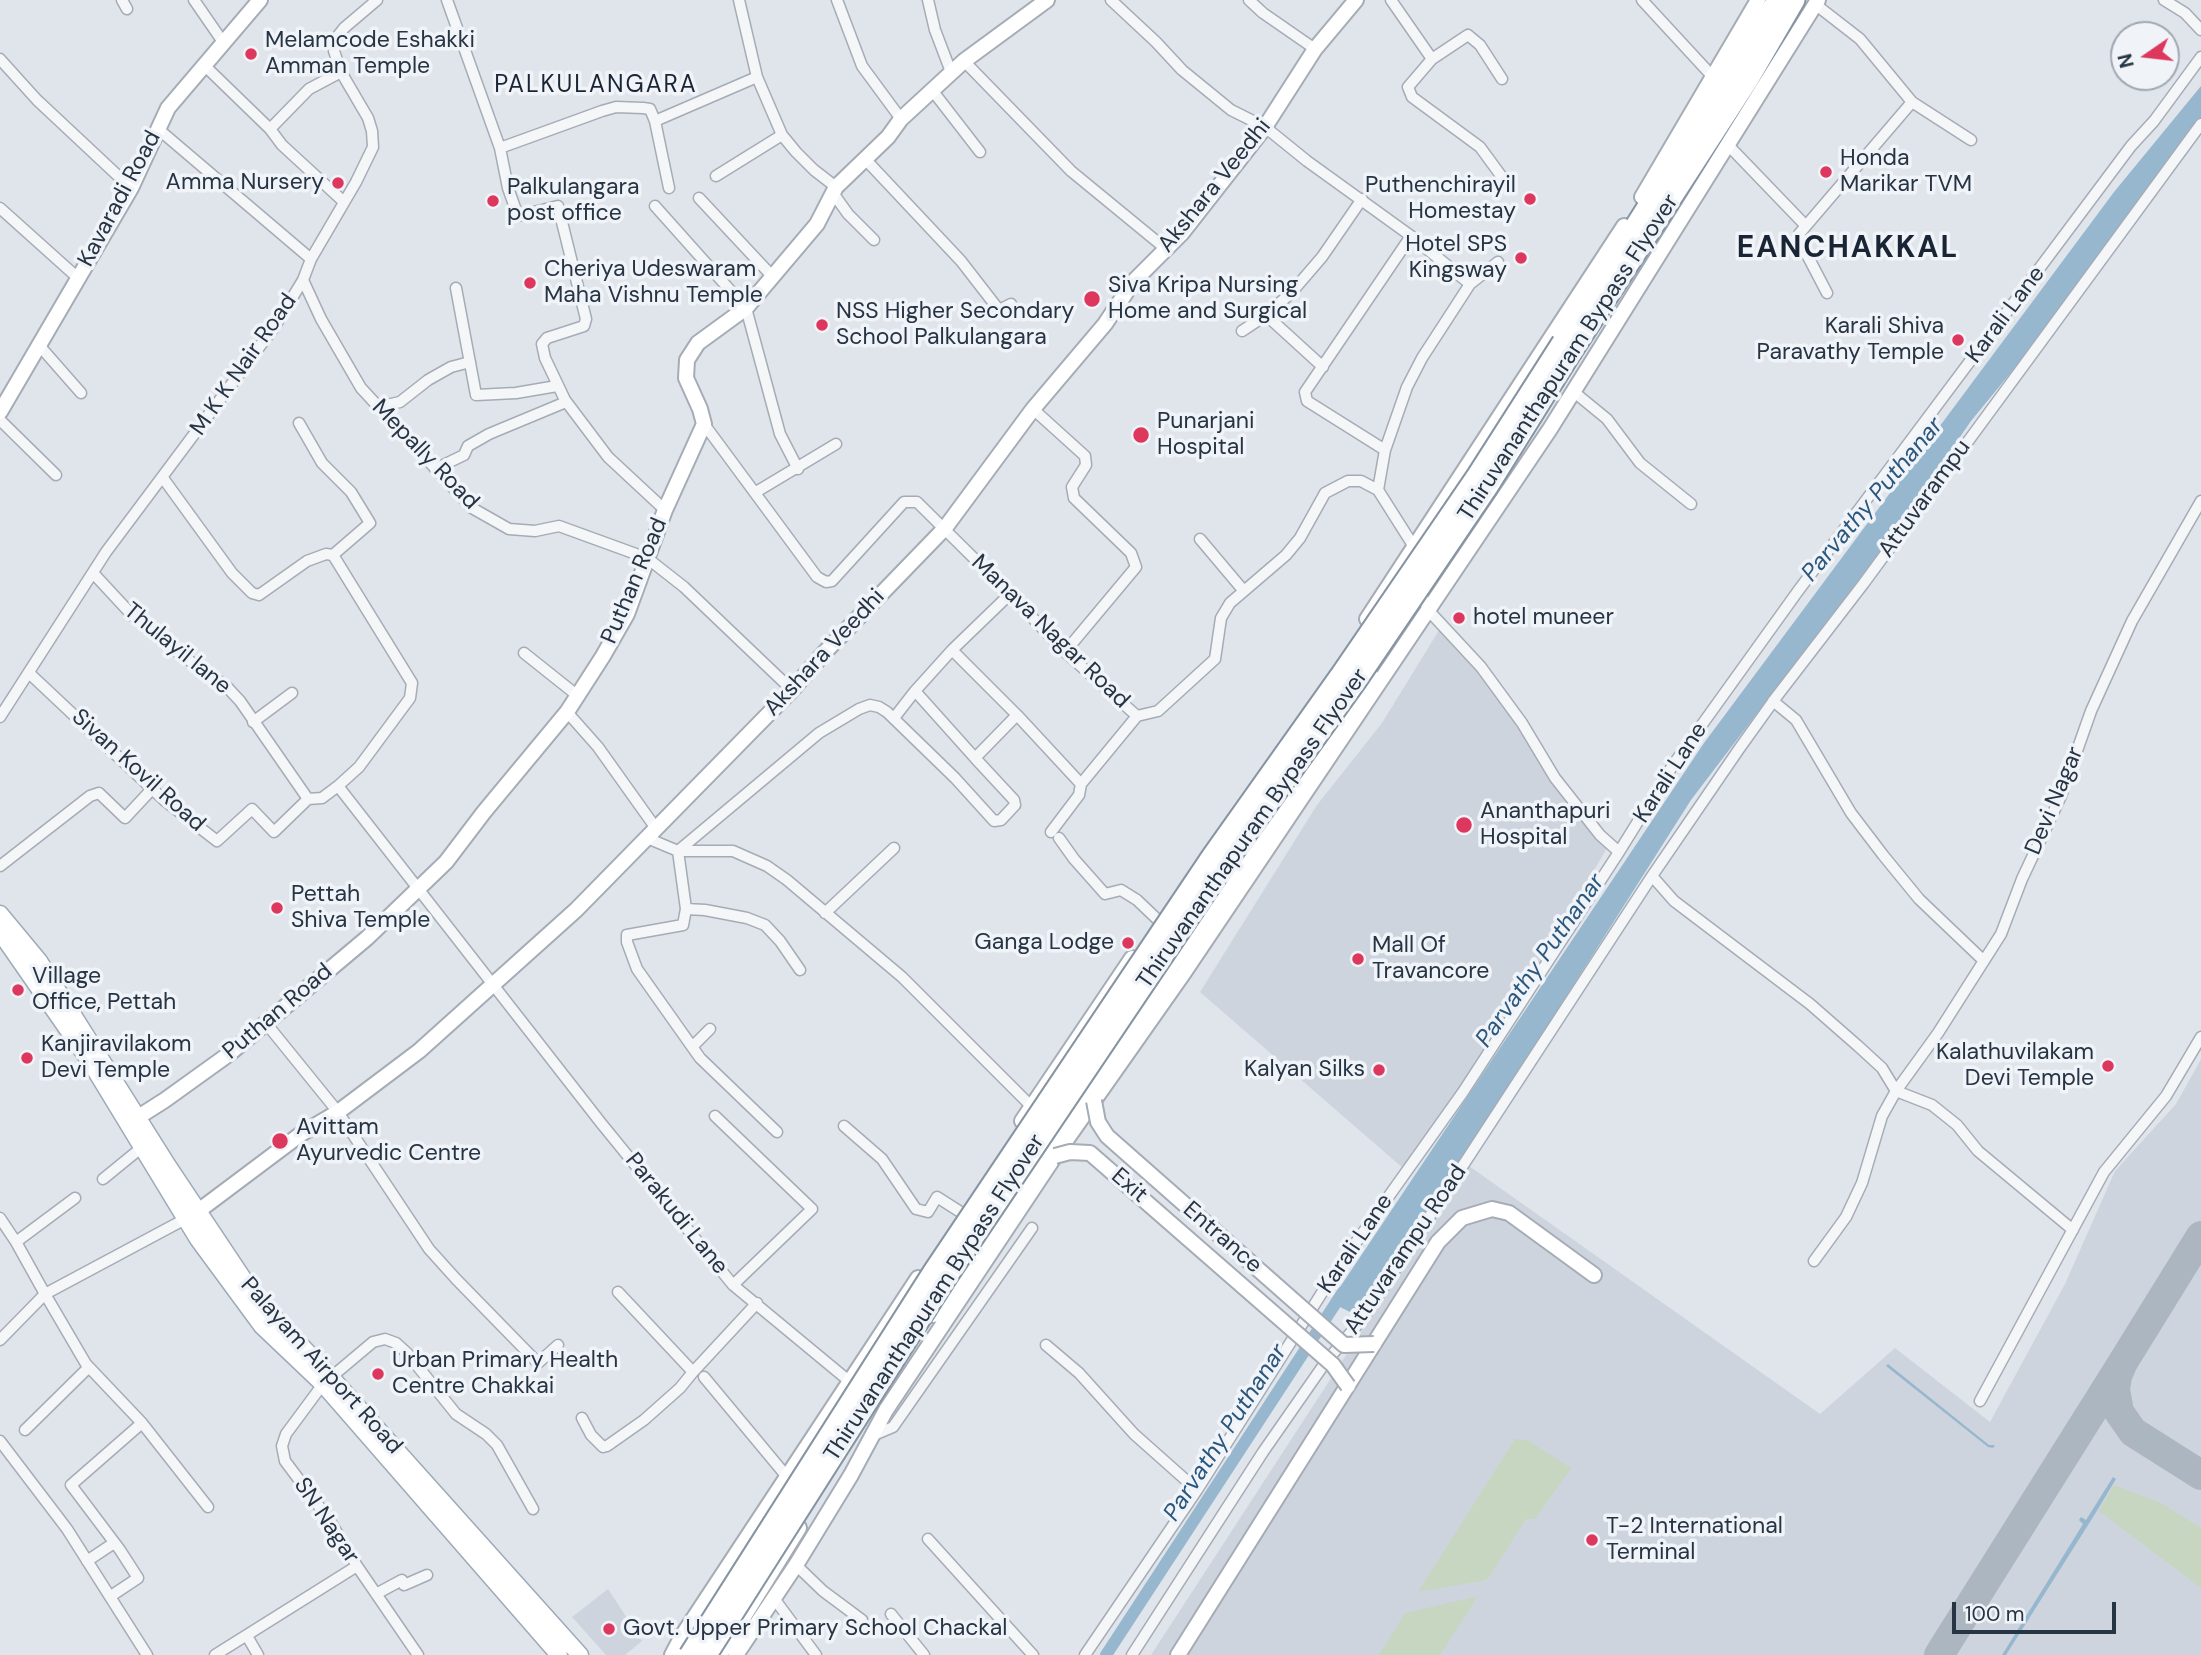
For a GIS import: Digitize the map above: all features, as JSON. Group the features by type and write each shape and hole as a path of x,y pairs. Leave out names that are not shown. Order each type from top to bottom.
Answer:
{"highway":[{"name":"Thiruvananthapuram Bypass Flyover","path":"707,1655 946,1279 1226,863 1356,682 1488,487 1567,347 1777,0"},
{"name":"Thiruvananthapuram Bypass Flyover","path":"689,1655 932,1273 1211,856 1343,671 1749,79 1795,0"}],"main road":[{"name":"Palayam Airport Road","path":"0,914 38,961 192,1215"},
{"name":"Palayam Airport Road","path":"0,932 133,1120 141,1148 192,1215 257,1298 559,1655"},
{"name":"Palayam Airport Road","path":"327,1380 580,1655"}],"street":[{"path":"194,0 223,42"},
{"name":"Kavaradi Road","path":"0,412 131,188 168,108 260,0"},
{"name":"M K K Nair Road","path":"0,717 141,504 275,326 303,280 311,259 373,147 368,118 341,72 334,51 337,37 377,0"},
{"path":"447,0 500,148 508,188 518,216 558,206 586,319 584,326 547,338 542,344 545,358 566,402 608,457 665,510"},
{"path":"739,0 757,77 782,135 835,190 848,214 874,240"},
{"path":"837,0 862,66 901,119"},
{"path":"928,0 935,30 951,72"},
{"path":"835,444 798,469 756,492 704,424 685,378 687,360 698,343 746,307 817,224 835,190 888,137 901,119 964,61 1047,0"},
{"path":"1111,0 1156,41 1182,70 1231,110 1265,127 1470,284"},
{"path":"1249,0 1315,49"},
{"path":"1391,0 1432,59"},
{"path":"1642,0 1713,77"},
{"path":"672,1655 849,1381 1032,1107 1387,589 1639,203 1758,0"},
{"path":"2164,0 2185,13 2201,30"},
{"name":"Akshara Veedhi","path":"192,1215 419,1051 576,910 792,690 945,527 1032,409 1105,324 1133,282 1182,233 1265,127 1315,49 1353,1"},
{"path":"736,1655 796,1565 874,1435 886,1410 1055,1156 1401,653 1574,392 1817,2 1860,39 1912,102 1971,140"},
{"path":"1502,79 1480,45 1468,35 1432,59 1408,87 1412,97 1480,147 1510,188"},
{"name":"Karali Lane","path":"1085,1655 1197,1490 1337,1269 1463,1092 1673,765 1798,591 2131,146 2154,121 2201,57"},
{"path":"0,59 37,100 131,188"},
{"path":"964,61 1071,171 1166,249"},
{"path":"204,65 270,129 282,145 344,202"},
{"path":"270,129 309,89 341,72"},
{"path":"655,121 757,77"},
{"path":"932,90 980,152"},
{"path":"1827,293 1799,234 1912,102"},
{"path":"500,148 616,107 650,109 669,188"},
{"name":"Attuvarampu","path":"1652,876 1773,701 1864,583 2201,124"},
{"path":"157,128 311,259"},
{"path":"716,176 782,135"},
{"path":"1728,145 1806,226"},
{"path":"866,160 961,261 999,310 1011,304"},
{"path":"699,198 772,276"},
{"path":"1242,331 1291,293 1322,257 1362,199"},
{"path":"655,206 746,307 780,434 798,469"},
{"path":"0,208 78,278"},
{"path":"1385,450 1307,401 1306,388 1323,367 1410,236"},
{"path":"1454,572 1434,570 1418,557 1415,546 1378,490 1385,450 1407,387 1422,358 1470,284 1498,261"},
{"name":"Mepally Road","path":"303,280 321,319 361,388 472,508 509,529 535,531 559,526 647,558 684,587 792,690"},
{"path":"456,288 476,396 557,386"},
{"path":"1266,315 1323,367"},
{"path":"38,344 81,393"},
{"path":"378,407 400,402 428,380 470,362"},
{"path":"1574,392 1607,419 1640,463 1691,504"},
{"path":"435,469 464,455 468,446 489,433 566,402"},
{"path":"1032,409 1086,456 1086,465 1072,487 1074,498 1131,552 1136,567 1065,652"},
{"path":"0,420 56,475"},
{"path":"163,478 232,573 252,593 259,595 307,561 318,556 333,555 370,523 351,492 322,463 299,424"},
{"name":"Puthan Road","path":"133,1120 197,1078 368,938 446,862 567,712 627,614 665,510 704,424"},
{"name":"Manava Nagar Road","path":"756,492 811,570 826,582 837,576 904,502 917,502 945,527 1065,652 1137,716 1158,711 1215,659 1221,618 1230,603 1286,555 1300,538 1325,493 1348,481 1361,481 1378,490"},
{"name":"Devi Nagar","path":"1814,1261 1846,1217 1862,1183 1882,1116 1896,1091 1938,1033 2001,934 2022,879 2061,796 2091,711 2132,621 2201,501"},
{"path":"1200,539 1243,590"},
{"path":"308,799 321,798 359,767 410,698 412,683 333,555"},
{"name":"Thulayil lane","path":"93,573 132,615 174,650 226,687 240,701 308,799"},
{"path":"1387,589 1405,584 1422,596 1429,611 1481,667 1522,723 1555,778 1601,835 1619,852"},
{"path":"894,718 952,650 1010,594"},
{"path":"952,650 1082,784"},
{"path":"524,653 578,696"},
{"path":"720,1655 863,1419 1254,845 1388,657 1401,653"},
{"name":"Sivan Kovil Road","path":"29,673 152,789 218,841 252,809 274,832 308,799"},
{"path":"678,851 819,733 870,705 894,718 994,821 1001,820 1015,805 1014,800 915,691"},
{"path":"253,722 292,693"},
{"path":"1773,701 1796,720 1851,813 1883,855 1919,899 1984,961"},
{"path":"567,712 597,747 651,833 678,851 733,851 767,866 788,880 902,977 1032,1107"},
{"path":"975,758 1017,715"},
{"path":"1137,716 1082,784 1079,795 1055,835 1105,894 1121,890 1138,900 1158,920"},
{"path":"338,786 418,888"},
{"path":"0,866 90,796 99,793 125,818 152,789"},
{"path":"825,913 894,848"},
{"path":"678,851 686,909 683,925 627,934 627,942 637,969 692,1047 729,1088 777,1132"},
{"path":"1652,876 1674,901 1810,1004 1858,1046 1882,1068 1896,1091 1932,1105 1957,1125 1978,1152 2073,1230"},
{"name":"Attuvarampu Road","path":"1132,1655 1263,1451 1325,1363 1364,1317 1652,876"},
{"name":"Parakudi Lane","path":"418,888 682,1225 733,1285 812,1209 715,1116"},
{"path":"686,909 747,918 765,925 800,970"},
{"path":"265,1022 338,1111 429,1249 456,1279 538,1363 558,1345"},
{"path":"692,1047 710,1029"},
{"path":"1980,1401 2104,1172 2166,1096 2201,1037"},
{"name":"Entrance","path":"1094,1101 1098,1122 1107,1136 1344,1345 1374,1344"},
{"path":"844,1126 882,1159 916,1209 928,1212 937,1197 962,1213"},
{"path":"103,1179 141,1148"},
{"name":"Exit","path":"1055,1156 1070,1152 1090,1153 1098,1159 1333,1365 1348,1386"},
{"path":"16,1242 75,1198"},
{"path":"1178,1655 1438,1242 1462,1218 1492,1209 1509,1213 1594,1275"},
{"path":"0,1340 45,1294 192,1215"},
{"path":"0,1218 89,1367 142,1423 208,1507"},
{"path":"874,1435 893,1427 1032,1228"},
{"path":"733,1285 849,1381"},
{"path":"618,1292 693,1372"},
{"path":"582,1418 591,1435 603,1447 607,1446 645,1420 680,1388 757,1303"},
{"name":"SN Nagar","path":"414,1654 330,1521 285,1461 282,1446 286,1434 327,1380 373,1342 385,1339 396,1343 456,1414 486,1434 497,1445 534,1509"},
{"path":"1046,1345 1079,1373 1134,1434 1197,1490"},
{"path":"24,1430 89,1367"},
{"path":"704,1377 788,1478"},
{"path":"111,1596 138,1578 71,1485 142,1423"},
{"path":"0,1441 67,1529 147,1655"},
{"path":"928,1539 1033,1655"},
{"path":"87,1561 114,1543"},
{"path":"796,1565 823,1591 862,1620"},
{"path":"215,1655 357,1566"},
{"path":"376,1594 402,1580 404,1585 427,1575"},
{"path":"773,1597 816,1655"},
{"path":"891,1614 924,1655"},
{"path":"247,1636 258,1655"}],"shaded area":[{"path":"1441,627 1523,722 1564,798 1608,846 1518,1003 1404,1169 1200,992 1317,805 1382,723"},
{"path":"2201,1059 2201,1655 1151,1655 1469,1166 1820,1414 1895,1348 1990,1422 2065,1284 2115,1171 2176,1104"},
{"name":"Govt. Upper Primary School Chackal","path":"608,1589 642,1641 625,1655 606,1655 572,1617"}],"green space":[{"path":"1515,1439 1527,1440 1571,1468 1535,1519 1526,1519 1487,1580 1418,1592"},
{"path":"2114,1485 2161,1503 2201,1528 2201,1588 2099,1511"},
{"path":"1478,1596 1440,1655 1379,1655 1405,1613"}],"water":[{"path":"2201,86 2201,126 2096,269 1971,421 1886,544 1691,800 1362,1318 1330,1302 1704,743 2114,192"},
{"path":"1888,1364 1989,1445 1995,1445 1993,1448 1988,1447 1886,1366"},
{"path":"2113,1477 2116,1479 2095,1514 2006,1655 2002,1655 2083,1524 2079,1520 2081,1517 2086,1520"}],"waterway":[{"name":"Parvathy Puthanar","path":"1106,1655 1343,1292"}],"taxiway":[{"path":"2201,1236 2123,1362 2115,1390 2119,1412 2133,1432 2201,1475"},
{"path":"1939,1655 2123,1362"}],"place":[{"name":"Melamcode Eshakki Amman Temple","path":"251,54"},
{"name":"Honda Marikar TVM","path":"1826,172"},
{"name":"Amma Nursery","path":"338,183"},
{"name":"Puthenchirayil Homestay","path":"1530,199"},
{"name":"Palkulangara post office","path":"493,201"},
{"name":"Hotel SPS Kingsway","path":"1521,258"},
{"name":"Cheriya Udeswaram Maha Vishnu Temple","path":"530,283"},
{"name":"Siva Kripa Nursing Home and Surgical","path":"1092,299"},
{"name":"NSS Higher Secondary School Palkulangara","path":"822,325"},
{"name":"Karali Shiva Paravathy Temple","path":"1958,340"},
{"name":"Punarjani Hospital","path":"1141,435"},
{"name":"hotel muneer","path":"1459,618"},
{"name":"Ananthapuri Hospital","path":"1464,825"},
{"name":"Pettah Shiva Temple","path":"277,908"},
{"name":"Ganga Lodge","path":"1128,943"},
{"name":"Mall Of Travancore","path":"1358,959"},
{"name":"Village Office, Pettah","path":"18,990"},
{"name":"Kanjiravilakom Devi Temple","path":"27,1058"},
{"name":"Kalathuvilakam Devi Temple","path":"2108,1066"},
{"name":"Kalyan Silks","path":"1379,1070"},
{"name":"Avittam Ayurvedic Centre","path":"280,1141"},
{"name":"Urban Primary Health Centre Chakkai","path":"378,1374"},
{"name":"T-2 International Terminal","path":"1592,1540"},
{"name":"Govt. Upper Primary School Chackal","path":"609,1629"}],"district":[{"name":"PALKULANGARA","path":"596,86"},
{"name":"EANCHAKKAL","path":"1848,249"}]}
